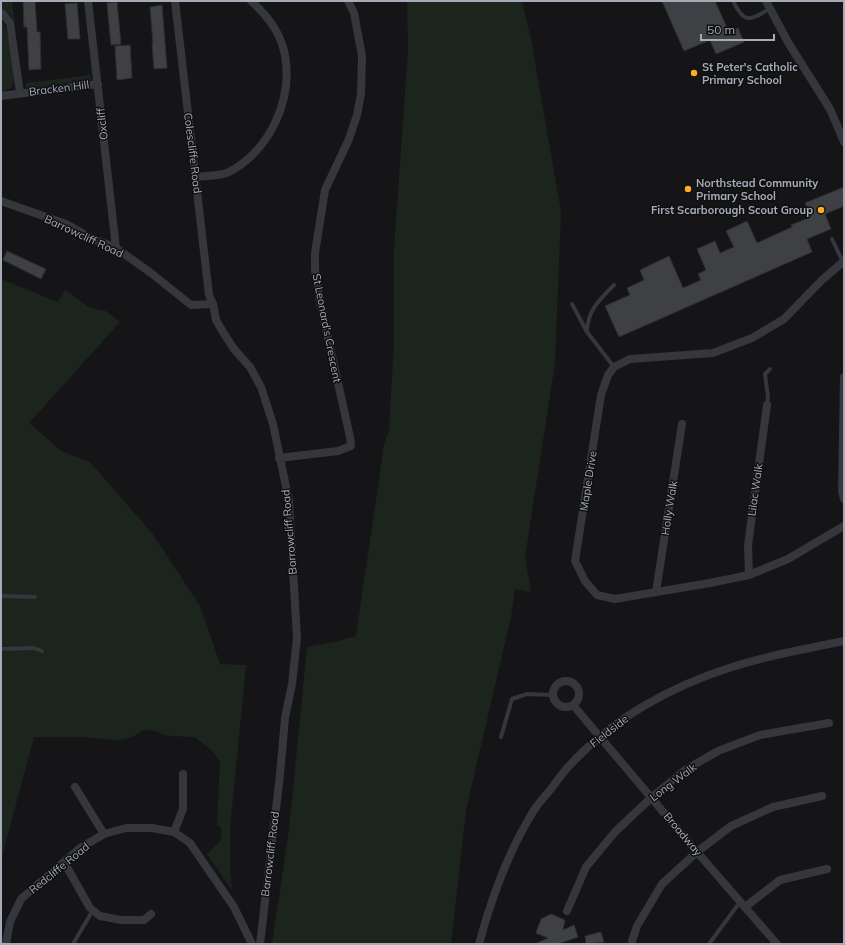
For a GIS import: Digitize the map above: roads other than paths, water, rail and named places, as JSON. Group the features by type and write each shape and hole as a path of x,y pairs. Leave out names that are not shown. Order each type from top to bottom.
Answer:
{"street":[{"name":"Oxcliff","path":"88,1 116,248"},
{"name":"Colescliffe Road","path":"175,1 209,295 213,304"},
{"path":"196,177 228,173 250,158 266,138 280,112 286,88 284,54 276,32 263,11 251,1"},
{"name":"St Leonard's Crescent","path":"279,458 338,451 351,446 320,302 315,270 315,253 325,190 349,139 357,115 361,94 362,56 354,13 348,1"},
{"path":"766,1 789,44 830,109 844,142"},
{"name":"Bracken Hill","path":"1,13 10,23 20,93"},
{"name":"Bracken Hill","path":"1,96 98,84"},
{"name":"Barrowcliff Road","path":"1,201 66,224 91,238 116,248 152,273 191,305 213,304 216,320 234,349 250,367 261,387 272,424 289,501 297,638 292,684 285,718 280,775 260,944"},
{"path":"614,367 630,358 713,353 752,338 784,319 822,280 844,261"},
{"name":"Maple Drive","path":"614,367 608,375 601,395 576,561 584,581 597,594 615,599 749,575 788,559 844,526"},
{"path":"844,377 842,490 844,499"},
{"name":"Lilac Walk","path":"749,575 748,545 766,405"},
{"name":"Holly Walk","path":"656,592 682,424"},
{"name":"Fieldside","path":"479,944 487,913 498,884 512,850 532,814 570,765 600,737 643,706 691,682 732,666 781,653 844,642"},
{"path":"568,681 572,682 579,689 580,693 577,702 574,705 565,708 556,703 553,695 554,687 560,682 568,681"},
{"name":"Broadway","path":"574,705 697,852 778,944"},
{"name":"Long Walk","path":"567,910 586,867 615,832 652,797 685,770 718,751 760,735 828,723"},
{"path":"174,832 183,809 183,774"},
{"path":"75,787 104,834"},
{"path":"632,941 637,926 662,884 697,852 731,826 773,807 822,796"},
{"name":"Redcliffe Road","path":"6,944 10,922 21,899 80,848 104,834 126,828 152,828 174,832 190,844 234,907 252,944"},
{"path":"64,862 90,908 100,916 121,920 144,920 152,914"},
{"path":"743,904 780,880 827,869"}],"lane":[{"path":"733,1 738,12 750,19 755,18 769,9"},
{"path":"832,239 844,261"},
{"path":"587,332 588,320 591,312 599,299 614,285"},
{"path":"572,304 587,332 614,367"},
{"path":"766,405 768,397 765,374 770,369"},
{"path":"1,596 35,597"},
{"path":"1,649 34,648 42,650"},
{"path":"501,737 512,699 527,694 553,695"},
{"path":"709,944 743,904"},
{"path":"73,944 93,910"}],"place":[{"name":"St Peter's Catholic Primary School","path":"694,73"},
{"name":"Northstead Community Primary School","path":"688,189"},
{"name":"First Scarborough Scout Group","path":"821,210"}]}
